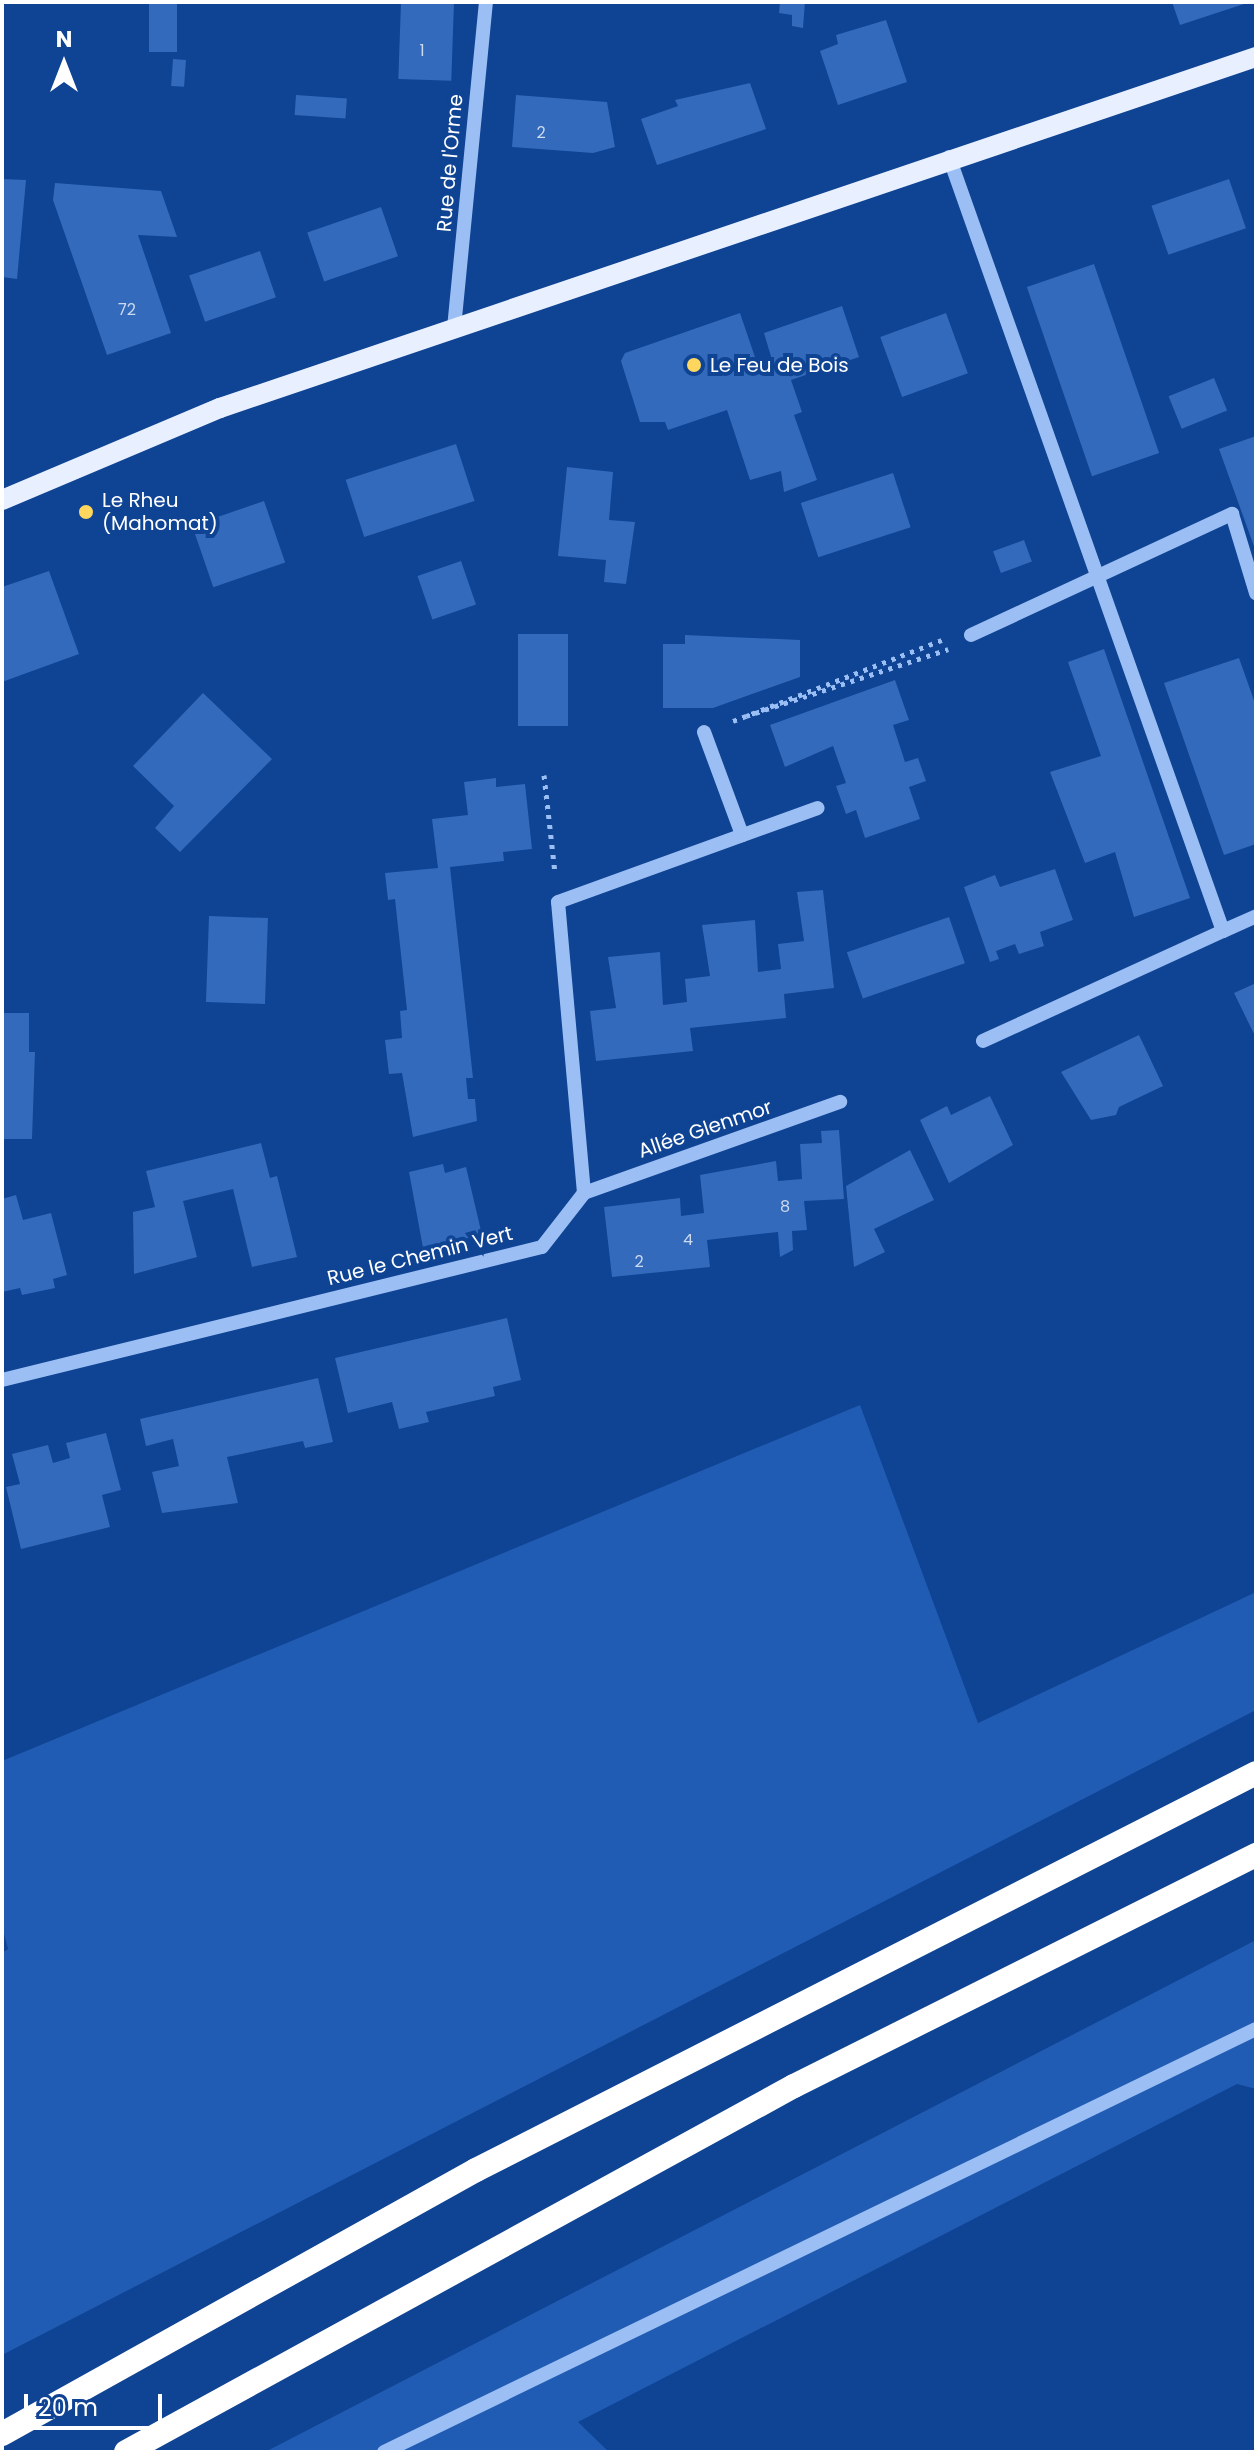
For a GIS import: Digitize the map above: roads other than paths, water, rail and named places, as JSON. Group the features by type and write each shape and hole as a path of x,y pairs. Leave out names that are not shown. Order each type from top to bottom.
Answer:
{"highway":[{"path":"2,2434 476,2170 1256,1773"},
{"path":"126,2452 794,2086 1256,1855"}],"main road":[{"path":"2,500 220,408 949,157 1256,57"}],"street":[{"name":"Rue de l'Orme","path":"454,328 486,2"},
{"path":"949,157 1101,577 1223,931"},
{"path":"971,635 1232,514 1256,593"},
{"path":"704,732 742,835"},
{"path":"584,1193 558,902 818,808"},
{"path":"983,1041 1256,916"},
{"name":"Allée Glenmor","path":"584,1193 840,1102"},
{"name":"Rue le Chemin Vert","path":"2,1380 542,1247 584,1193"},
{"path":"384,2452 1256,2029"}],"place":[{"name":"Le Feu de Bois","path":"694,365"},
{"name":"Le Rheu (Mahomat)","path":"86,512"}]}
